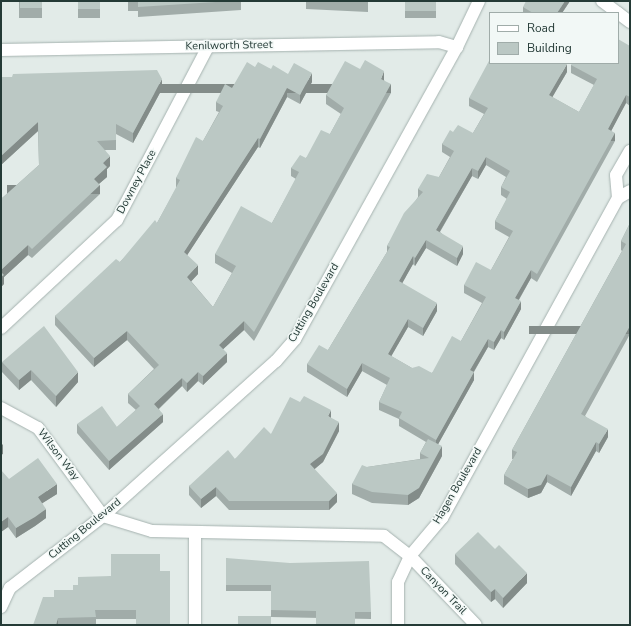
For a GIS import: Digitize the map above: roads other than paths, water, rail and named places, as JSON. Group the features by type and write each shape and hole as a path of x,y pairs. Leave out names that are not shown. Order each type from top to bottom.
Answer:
{"street":[{"name":"Cutting Boulevard","path":"1,607 10,588 103,516 276,361 295,339 457,47 479,1"},
{"path":"602,1 617,12"},
{"path":"619,14 630,22"},
{"name":"Kenilworth Street","path":"1,50 439,42 457,47"},
{"name":"Downey Place","path":"1,328 117,220 208,46"},
{"path":"630,151 616,175 618,198 630,191"},
{"name":"Hagen Boulevard","path":"398,625 398,582 410,556 442,518 618,198"},
{"name":"Wilson Way","path":"1,408 38,428 103,516"},
{"path":"103,516 152,531 384,536 410,556"},
{"path":"195,533 195,625"},
{"name":"Canyon Trail","path":"410,556 476,625"}]}
